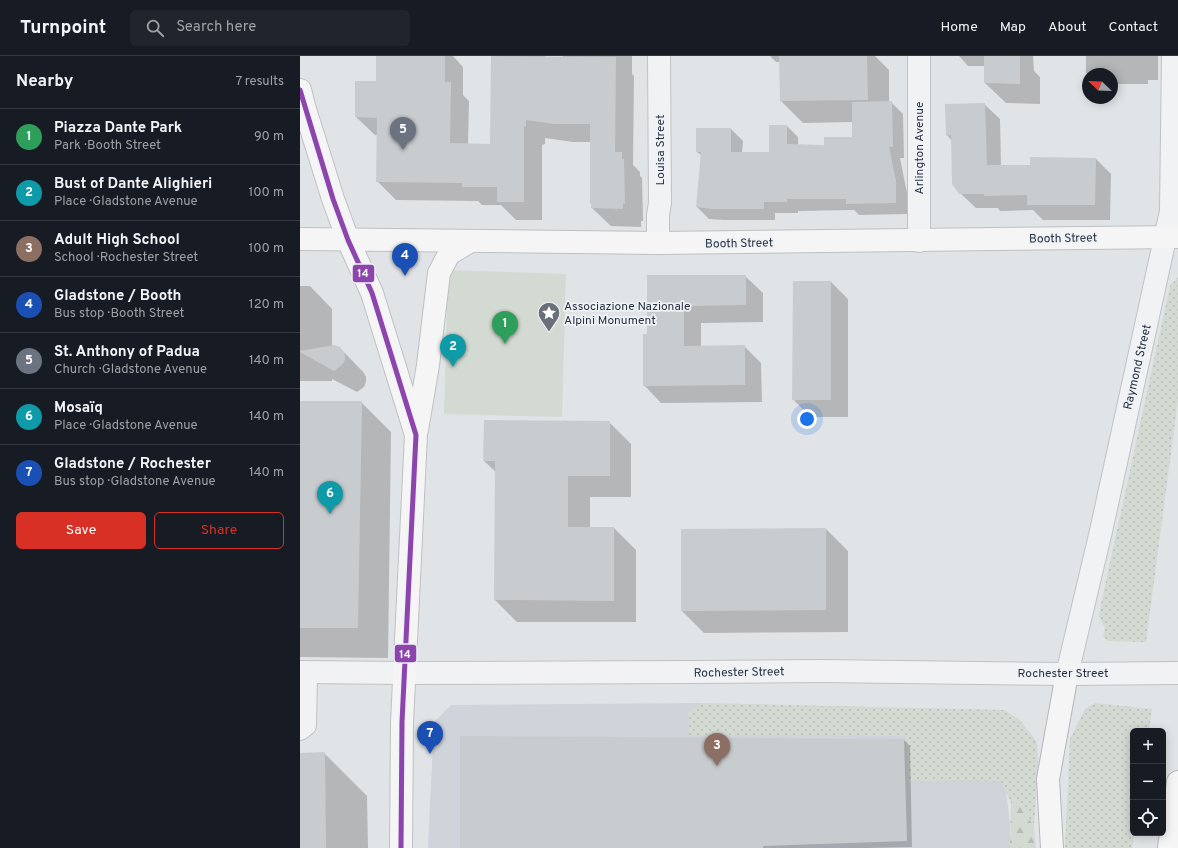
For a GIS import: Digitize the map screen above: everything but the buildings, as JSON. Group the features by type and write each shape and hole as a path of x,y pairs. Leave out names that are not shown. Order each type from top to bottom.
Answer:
{"main road":[{"path":"300,90 333,199 348,240 372,293 416,435"},
{"name":"Booth Street","path":"300,239 658,244 1172,237"},
{"path":"401,848 402,722 416,435 428,365 439,273 449,254 469,242"},
{"path":"1052,848 1048,779 1067,674"},
{"path":"1169,848 1178,782"}],"street":[{"name":"Louisa Street","path":"658,244 658,215 660,203 659,56"},
{"name":"Arlington Avenue","path":"918,241 919,56"},
{"name":"Raymond Street","path":"1067,674 1172,237 1173,56"},
{"name":"Rochester Street","path":"303,672 821,671 1067,674 1178,673"},
{"path":"300,729 305,725 303,672"}],"shaded area":[{"path":"702,703 996,710 1010,824 1010,848 428,848 434,722 451,705"}],"green space":[{"path":"448,270 566,274 562,417 444,414"},
{"path":"1178,277 1178,400 1146,642 1108,641 1103,636 1105,628 1099,617 1101,604 1170,286"},
{"path":"702,703 1004,710 1020,720 1037,742 1038,764 1034,827 1018,799 1011,802 1001,782 908,781 906,736 689,735 688,712"},
{"path":"1095,703 1152,709 1149,728 1130,728 1130,836 1134,836 1132,848 1065,848 1070,739 1085,709"},
{"path":"1018,799 1034,827 1036,848 1010,848 1011,802"}],"transit line":[{"name":"14","path":"300,90 333,199 348,240 372,293 416,435 402,722 401,848"}],"place":[{"name":"St. Anthony of Padua","path":"403,150"},
{"name":"Gladstone / Booth","path":"405,276"},
{"name":"Associazione Nazionale Alpini Monument","path":"549,332"},
{"name":"Piazza Dante Park","path":"505,344"},
{"name":"Bust of Dante Alighieri","path":"453,367"},
{"name":"Mosaïq","path":"330,514"},
{"name":"Gladstone / Rochester","path":"430,754"},
{"name":"Adult High School","path":"717,766"}]}
